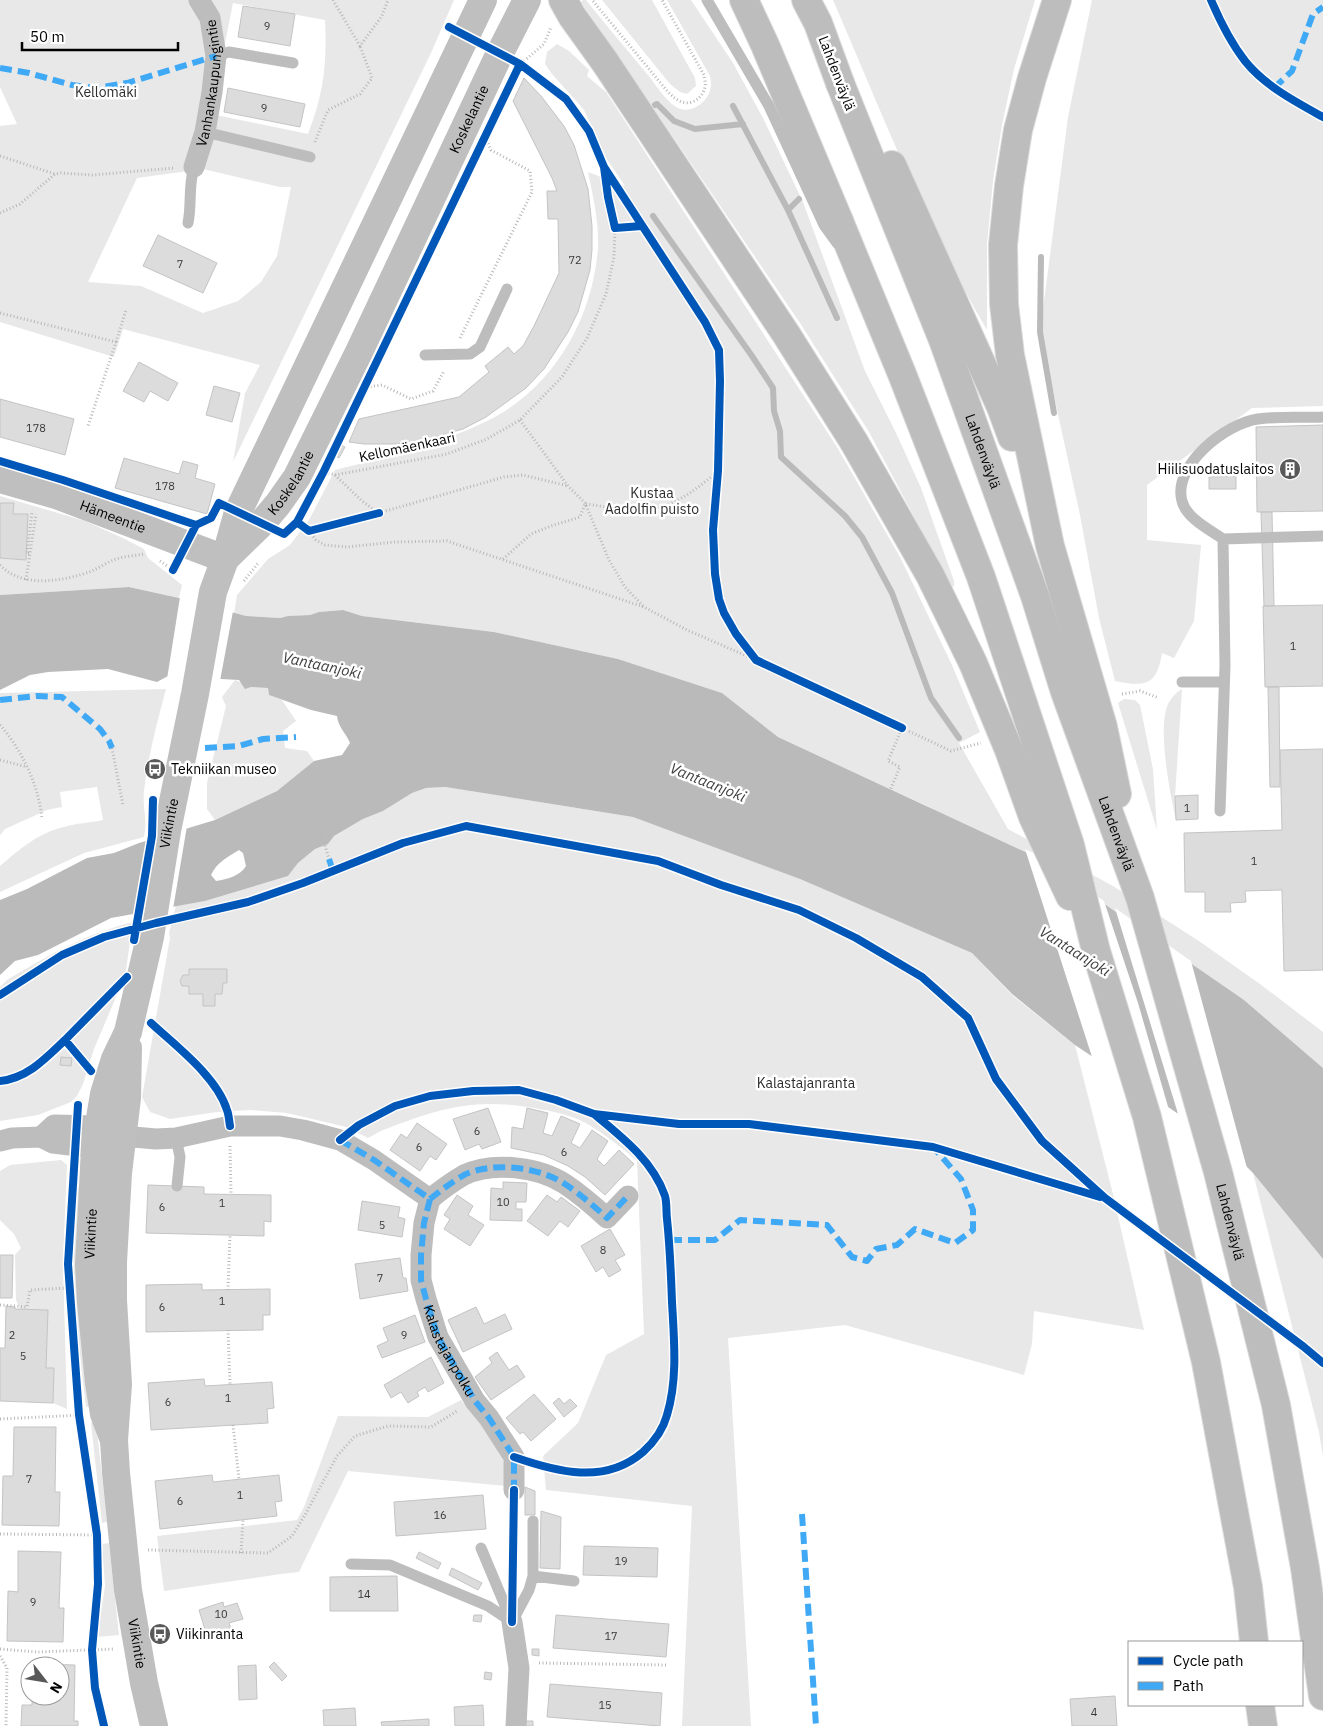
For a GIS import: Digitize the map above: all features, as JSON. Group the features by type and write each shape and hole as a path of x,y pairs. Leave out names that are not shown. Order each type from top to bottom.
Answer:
{"highway":[{"path":"563,0 786,334 854,442 930,575 973,662 1009,750 1033,817 1096,951"},
{"path":"744,0 766,46 867,286 981,577 1070,845 1096,951 1147,1117 1206,1362 1248,1587 1254,1641"},
{"name":"Lahdenväylä","path":"806,0 818,23 840,83 943,340 1035,596 1066,692 1140,898 1218,1172 1276,1405 1305,1568 1323,1696"},
{"path":"1050,546 1010,355 1004,304 1003,245 1009,186 1018,130 1056,0"},
{"path":"840,83 892,166 1001,407 1050,546 1103,727 1140,898"},
{"path":"1260,1706 1263,1726"}],"main road":[{"name":"Koskelantie","path":"225,559 238,512 483,0"},
{"name":"Koskelantie","path":"225,559 262,523 297,477 363,344 510,59 527,0"},
{"name":"Hämeentie","path":"0,479 56,496 225,559"},
{"name":"Viikintie","path":"114,1440 88,1418 99,1383 89,1264 105,1137 106,1087 115,1059 128,1032 150,938 213,592 225,559"},
{"name":"Viikintie","path":"105,1137 118,1173 113,1262 113,1300 118,1384 114,1440 116,1473 128,1590 144,1684 154,1726"}],"street":[{"name":"Vanhankaupungintie","path":"194,167 205,132 216,56 210,18 199,0"},
{"path":"0,1141 12,1138 41,1137 54,1125 105,1137 176,1138 230,1126 280,1126 340,1140 374,1160 430,1199 446,1186 466,1174 484,1169 521,1168 543,1174 563,1183 580,1194 607,1218 628,1196"},
{"name":"Kalastajanpolku","path":"430,1199 424,1223 421,1280 438,1337 475,1401 489,1418 514,1457 514,1490"},
{"path":"512,1622 518,1660 516,1726"}],"lane":[{"path":"707,0 769,106 824,225 867,286"},
{"path":"216,56 230,52 293,63"},
{"path":"205,132 310,157"},
{"path":"188,223 191,206 190,187 194,167"},
{"path":"425,354 470,354 480,347 507,289"},
{"path":"1323,417 1257,419 1233,427 1220,435 1200,453 1187,469 1180,487 1182,502 1189,514 1223,539 1323,536"},
{"path":"1220,811 1224,682 1223,539"},
{"path":"1182,682 1224,682"},
{"path":"176,1138 180,1157 177,1186"},
{"path":"512,1622 529,1590 533,1576 533,1521"},
{"path":"481,1548 512,1622"},
{"path":"351,1564 390,1565 488,1606 512,1622"},
{"path":"533,1576 574,1581"}],"path":[{"path":"310,157 328,110 360,94 372,78 360,46 333,0"},
{"path":"360,46 382,16 388,0"},
{"path":"510,59 544,44 563,0"},
{"path":"592,0 668,92 678,101 694,102 700,97 705,86 704,75 662,0"},
{"path":"510,59 528,70"},
{"path":"365,388 382,385 411,399 433,391 532,192 530,171 491,150 484,141 489,129"},
{"path":"0,156 55,174 92,176 194,167"},
{"path":"0,213 20,204 55,174"},
{"path":"614,224 624,227"},
{"path":"88,426 126,310"},
{"path":"0,312 116,342"},
{"path":"360,396 369,379"},
{"path":"520,420 568,486 585,503 609,560 626,587 644,607"},
{"path":"717,480 718,460"},
{"path":"322,475 328,463"},
{"path":"585,503 634,511 650,510 669,504 696,490 718,470"},
{"path":"336,475 361,500 379,513"},
{"path":"309,531 504,477 523,475 568,486"},
{"path":"502,560 531,534 580,517 585,503"},
{"path":"26,580 37,507"},
{"path":"24,511 32,512 29,554"},
{"path":"262,523 284,534 299,519 316,540 325,545 346,547 395,542 447,541 644,607 687,630 765,664"},
{"path":"154,558 172,570 186,544"},
{"path":"0,565 5,571 26,580 62,580 92,571 117,559 146,554"},
{"path":"242,583 264,556"},
{"path":"746,647 756,660"},
{"path":"1122,694 1140,691 1158,698"},
{"path":"894,724 951,751 981,743"},
{"path":"0,725 7,733 27,767 40,805 42,820"},
{"path":"888,795 900,767 888,760 902,728"},
{"path":"112,748 123,805"},
{"path":"0,760 27,767"},
{"path":"321,832 329,858"},
{"path":"230,1126 231,1194"},
{"path":"228,1290 230,1235"},
{"path":"0,1305 27,1307 30,1290 69,1284 70,1297"},
{"path":"228,1330 230,1385"},
{"path":"139,1550 268,1553 292,1536 337,1456 356,1436 388,1426 431,1427 475,1401"},
{"path":"78,1406 88,1418"},
{"path":"0,1419 88,1418"},
{"path":"233,1425 239,1480"},
{"path":"241,1553 243,1520"},
{"path":"95,1526 97,1545"},
{"path":"0,1534 97,1535"},
{"path":"92,1640 92,1659"},
{"path":"0,1649 38,1652 92,1650 138,1645"},
{"path":"0,1656 7,1668 6,1726"},
{"path":"518,1660 538,1663 668,1665"}],"green space":[{"name":"Kellomäki","path":"0,0 454,0 431,53 233,462 245,393 260,365 123,329 114,357 0,322 0,126 17,124 0,87","holes":["233,3 325,20 325,64 323,78 318,105 308,134 211,114","203,169 280,187 291,187 277,256 261,282 238,301 203,313 141,286 88,282 137,178"]},
{"path":"586,0 664,96 680,109 691,109 704,101 710,92 711,80 667,0 691,0 733,63 763,118 803,202 865,371 921,488 954,581 954,587 951,586 869,432 800,323 581,2"},
{"path":"602,0 652,0 695,78 696,86 687,94 680,92 670,84"},
{"path":"833,0 1035,0 1014,69 993,181 987,244 987,330 924,209 886,126"},
{"path":"1092,0 1323,0 1323,406 1252,408 1147,485 1147,540 1201,545 1194,621 1174,658 1162,653 1160,664 1153,678 1148,682 1134,684 1115,681 1099,618 1080,515 1040,332 1068,117"},
{"name":"Kustaa Aadolfin puisto","path":"557,44 569,51 589,70 587,76 606,92 837,447 900,557 952,665 980,732 959,743 1008,829 1113,886 1199,941 1260,984 1323,1032 1323,1068 1244,1000 929,807 778,737 722,693 618,659 494,632 362,616 343,610 280,618 234,614 237,595 268,559 290,545 309,520 335,470 431,444 487,421 511,407 531,390 550,371 565,349 578,325 588,300 595,274 598,247 597,219 588,172 625,186 604,155 584,110 545,64 547,52"},
{"path":"0,496 85,521 144,549 148,558 182,585 179,598 129,587 0,595"},
{"path":"235,680 251,687 268,688 269,695 282,700 296,721 283,731 285,748 307,751 314,761 277,791 215,820 207,809 207,783 226,706 222,697"},
{"path":"166,689 153,740 146,778 144,837 84,853 0,892 0,866 30,842 55,830 103,820 97,787 60,792 62,807 47,810 5,829 0,835 0,693"},
{"path":"1182,689 1175,796 1176,820 1168,779 1164,731 1168,704 1173,696"},
{"path":"1124,699 1135,700 1140,705 1153,769 1157,830 1118,703"},
{"name":"Kalastajanranta","path":"445,787 633,817 800,879 972,953 1012,995 1075,1045 1113,1194 1144,1330 1034,1311 1032,1344 1024,1375 845,1325 728,1338 751,1726 682,1726 692,1506 546,1490 543,1456 578,1423 606,1355 644,1334 637,1161 596,1129 582,1121 570,1116 534,1108 501,1104 457,1107 394,1126 368,1138 346,1127 287,1113 250,1110 217,1112 170,1119 150,1112 142,1097 170,938 169,933 176,906 205,901 288,876 298,863 315,849 328,844 334,836 363,819 383,811 412,793 426,788"},
{"path":"133,922 125,976 94,1049 83,1084 77,1096 71,1102 38,1115 0,1121 0,987 7,980 68,946"},
{"path":"61,1160 67,1165 63,1262 67,1409 53,1403 54,1369 46,1368 48,1310 20,1309 16,1300 15,1255 21,1248 14,1234 0,1220 0,1171 10,1165"},
{"path":"1253,1173 1323,1259 1323,1456 1319,1432"},
{"path":"81,1185 94,1406 86,1407 77,1332 73,1255 77,1188"},
{"path":"461,1400 494,1440 504,1462 506,1486 348,1471 299,1572 164,1591 157,1536 297,1520 304,1507 338,1416 428,1417"},
{"path":"96,1422 107,1522 102,1523 91,1423"},
{"path":"109,1543 119,1635 97,1637 105,1586 102,1544"}],"water":[{"name":"Vantaanjoki","path":"129,587 246,616 280,618 343,610 362,616 494,632 618,659 722,693 778,737 1036,857 1244,1000 1323,1068 1323,1259 1253,1173 1225,1145 1075,1045 1012,994 972,953 800,879 633,817 445,787 426,788 412,793 383,811 363,819 334,836 328,844 315,849 298,863 288,876 205,901 111,918 38,955 15,961 0,975 0,900 27,889 87,858 114,853 139,843 215,820 277,791 314,761 342,755 350,743 337,716 311,710 269,695 268,688 251,687 245,689 239,680 168,676 157,682 108,669 48,672 30,675 0,690 0,595","holes":["239,850 243,853 246,866 233,876 216,881 211,875 213,870"]}],"pier":[{"path":"180,597 233,611 220,681 167,679"},
{"path":"187,826 173,909 134,917 147,838"},
{"path":"1025,849 1038,855 1104,901 1138,1003 1169,1110 1093,1060"},
{"path":"1115,908 1191,961 1248,1172 1224,1147 1179,1117"}],"building":[{"path":"243,6 295,14 290,46 238,37"},
{"path":"524,78 541,96 564,126 574,145 588,189 592,226 592,250 590,270 578,312 568,332 544,369 526,388 486,417 463,429 420,441 397,444 349,442 359,419 459,397 489,372 485,366 508,347 514,354 523,346 534,326 559,273 558,219 548,219 547,191 557,191 513,101"},
{"path":"228,88 305,104 300,127 224,112"},
{"path":"158,235 217,263 203,293 143,266"},
{"path":"139,362 178,383 168,401 150,391 144,402 123,391"},
{"path":"214,386 240,393 232,422 206,415"},
{"path":"0,399 74,419 65,455 0,437"},
{"name":"Hiilisuodatuslaitos","path":"1323,425 1323,511 1257,512 1256,427"},
{"path":"341,445 345,447 339,458 336,456"},
{"path":"124,458 179,474 183,461 198,465 195,478 215,484 207,514 115,488"},
{"path":"1236,476 1236,489 1209,489 1209,477"},
{"path":"0,503 14,503 13,514 28,514 26,560 0,558"},
{"path":"1261,512 1272,512 1274,606 1264,606"},
{"path":"1323,605 1323,686 1265,687 1263,606"},
{"path":"1268,687 1279,687 1280,787 1270,787"},
{"path":"1323,749 1323,970 1284,971 1282,890 1245,891 1246,902 1230,903 1231,912 1205,912 1205,892 1185,892 1184,833 1282,830 1280,750"},
{"path":"1198,795 1198,819 1176,820 1175,796"},
{"path":"189,969 227,969 227,983 223,983 222,994 215,994 215,1006 203,1006 203,994 189,994 189,986 182,986 180,981 183,975 189,975"},
{"path":"61,1057 72,1058 71,1066 60,1065"},
{"path":"488,1108 501,1142 482,1149 479,1144 465,1150 453,1119"},
{"path":"527,1108 548,1113 543,1133 552,1136 561,1116 580,1124 571,1143 580,1148 592,1130 608,1141 597,1159 604,1166 619,1150 634,1164 605,1195 585,1177 568,1166 544,1155 511,1148 512,1127 523,1129"},
{"path":"417,1123 447,1144 436,1160 430,1156 420,1171 390,1150 401,1134 407,1138"},
{"path":"503,1182 527,1183 526,1202 516,1202 516,1209 522,1209 522,1221 490,1220 491,1188 503,1189"},
{"path":"148,1185 204,1187 204,1194 271,1195 271,1222 264,1221 264,1236 146,1233"},
{"path":"457,1195 473,1206 468,1215 484,1225 470,1246 444,1229 450,1219 444,1215"},
{"path":"547,1195 557,1202 561,1197 580,1211 568,1227 560,1221 548,1236 527,1221"},
{"path":"362,1201 400,1207 398,1217 405,1219 402,1237 358,1230"},
{"path":"610,1229 625,1255 615,1260 621,1270 609,1277 603,1267 596,1272 581,1246"},
{"path":"0,1255 13,1255 12,1298 0,1298"},
{"path":"400,1258 403,1278 406,1278 408,1291 360,1299 355,1264"},
{"path":"202,1284 202,1290 270,1289 270,1315 263,1315 263,1330 146,1332 146,1285"},
{"path":"6,1306 15,1307 15,1309 48,1310 46,1368 54,1368 53,1403 0,1401 0,1348 5,1348"},
{"path":"476,1307 484,1324 505,1314 512,1329 463,1352 448,1320"},
{"path":"415,1315 425,1342 382,1358 377,1346 388,1341 383,1328"},
{"path":"497,1352 509,1370 517,1365 525,1377 491,1400 475,1377 492,1363 489,1358"},
{"path":"431,1357 444,1383 428,1392 425,1387 417,1392 419,1396 408,1403 401,1392 391,1398 384,1385"},
{"path":"204,1379 205,1386 272,1382 274,1408 267,1409 268,1423 151,1430 148,1383"},
{"path":"534,1394 556,1419 531,1441 523,1432 520,1434 506,1418"},
{"path":"559,1398 564,1404 570,1399 577,1406 564,1417 553,1403"},
{"path":"14,1427 56,1427 55,1492 60,1492 59,1526 2,1525 3,1476 13,1476"},
{"path":"212,1475 213,1482 279,1475 282,1501 275,1502 277,1516 160,1529 155,1481"},
{"path":"525,1487 535,1491 535,1515 525,1515"},
{"path":"483,1495 486,1529 396,1536 394,1502"},
{"path":"541,1511 561,1517 560,1569 540,1568"},
{"path":"584,1546 658,1548 657,1577 583,1575"},
{"path":"18,1551 61,1552 59,1608 64,1608 63,1642 7,1641 8,1591 18,1592"},
{"path":"419,1552 441,1563 438,1569 416,1558"},
{"path":"452,1568 482,1583 478,1590 449,1575"},
{"path":"397,1576 398,1611 330,1611 330,1577"},
{"path":"223,1602 224,1607 237,1603 243,1619 229,1623 231,1629 207,1636 199,1610"},
{"path":"474,1615 482,1615 481,1622 473,1621"},
{"path":"556,1615 669,1624 666,1657 553,1648"},
{"path":"532,1649 539,1649 539,1656 532,1655"},
{"path":"274,1662 287,1676 282,1681 269,1667"},
{"path":"70,1665 75,1665 74,1721 78,1721 78,1726 21,1726 22,1706 70,1706"},
{"path":"256,1665 257,1699 239,1700 238,1666"},
{"path":"485,1672 492,1673 491,1680 484,1679"},
{"path":"550,1684 662,1693 660,1726 547,1717"},
{"path":"1115,1696 1117,1726 1072,1726 1070,1699"},
{"path":"483,1705 484,1726 455,1726 454,1707"},
{"path":"355,1708 356,1726 324,1726 323,1710"},
{"path":"429,1719 429,1726 382,1726 381,1722"},
{"path":"526,1721 533,1721 533,1726 525,1726"}],"waterway":[{"path":"655,105 657,104 674,121 695,129 743,124"},
{"path":"733,106 788,210 799,199"},
{"path":"788,210 837,318"},
{"path":"653,216 773,388 774,411 780,431 781,457 845,516 862,537 892,593 931,698 959,738"},
{"path":"1041,257 1040,332 1054,413"}],"marked path":[{"path":"1274,88 1292,71 1313,14 1323,7"},
{"path":"0,68 29,73 72,85 96,88 127,83 216,56"},
{"path":"0,700 37,696 62,697 100,729 112,748"},
{"path":"205,748 239,746 263,739 296,737"},
{"path":"329,859 333,871"},
{"path":"340,1140 374,1160 430,1199 424,1223 421,1255 421,1280 426,1299 438,1337 475,1401 489,1418 514,1457 514,1490"},
{"path":"670,1240 715,1240 740,1220 827,1225 852,1257 867,1261 876,1249 897,1245 915,1229 955,1243 973,1230 973,1210 961,1179 934,1148"},
{"path":"430,1199 464,1175 488,1168 502,1167 529,1170 554,1178 576,1192 607,1218 628,1196"},
{"path":"802,1514 816,1726"}],"cycle path":[{"path":"1211,0 1230,39 1253,70 1281,93 1323,117"},
{"path":"449,27 520,64 566,99 589,131 604,167 615,228 642,226"},
{"path":"173,570 196,525 211,518 219,503 284,534 297,522 324,471 520,64"},
{"path":"604,167 705,322 719,350 718,471 713,530 715,574 719,599 724,613 736,634 756,660 902,728"},
{"path":"0,461 196,525"},
{"path":"297,522 309,531 379,513"},
{"path":"134,940 152,836 153,800"},
{"path":"0,995 62,955 104,937 248,902 303,883 403,843 466,826 658,861 721,885 799,910 856,938 922,977 968,1018 996,1079 1042,1141 1105,1198 1323,1363"},
{"path":"65,1040 127,977"},
{"path":"151,1023 205,1074 222,1098 229,1116 230,1126"},
{"path":"0,1081 19,1076 36,1066 65,1040 91,1071"},
{"path":"340,1140 359,1125 395,1106 430,1096 473,1091 519,1090 556,1100 594,1114 679,1124 749,1124 933,1147 1100,1197"},
{"path":"78,1105 68,1264 79,1415 97,1535 98,1584 92,1650 95,1688 104,1726"},
{"path":"514,1457 564,1471 597,1472 613,1469 643,1452 658,1435 667,1415 673,1387 674,1345 670,1250 665,1196 660,1183 636,1150 594,1114"},
{"path":"512,1622 514,1490"}],"place":[{"name":"Hiilisuodatuslaitos","path":"1290,469"},
{"name":"Tekniikan museo","path":"155,769"},
{"name":"Viikinranta","path":"160,1634"}]}
